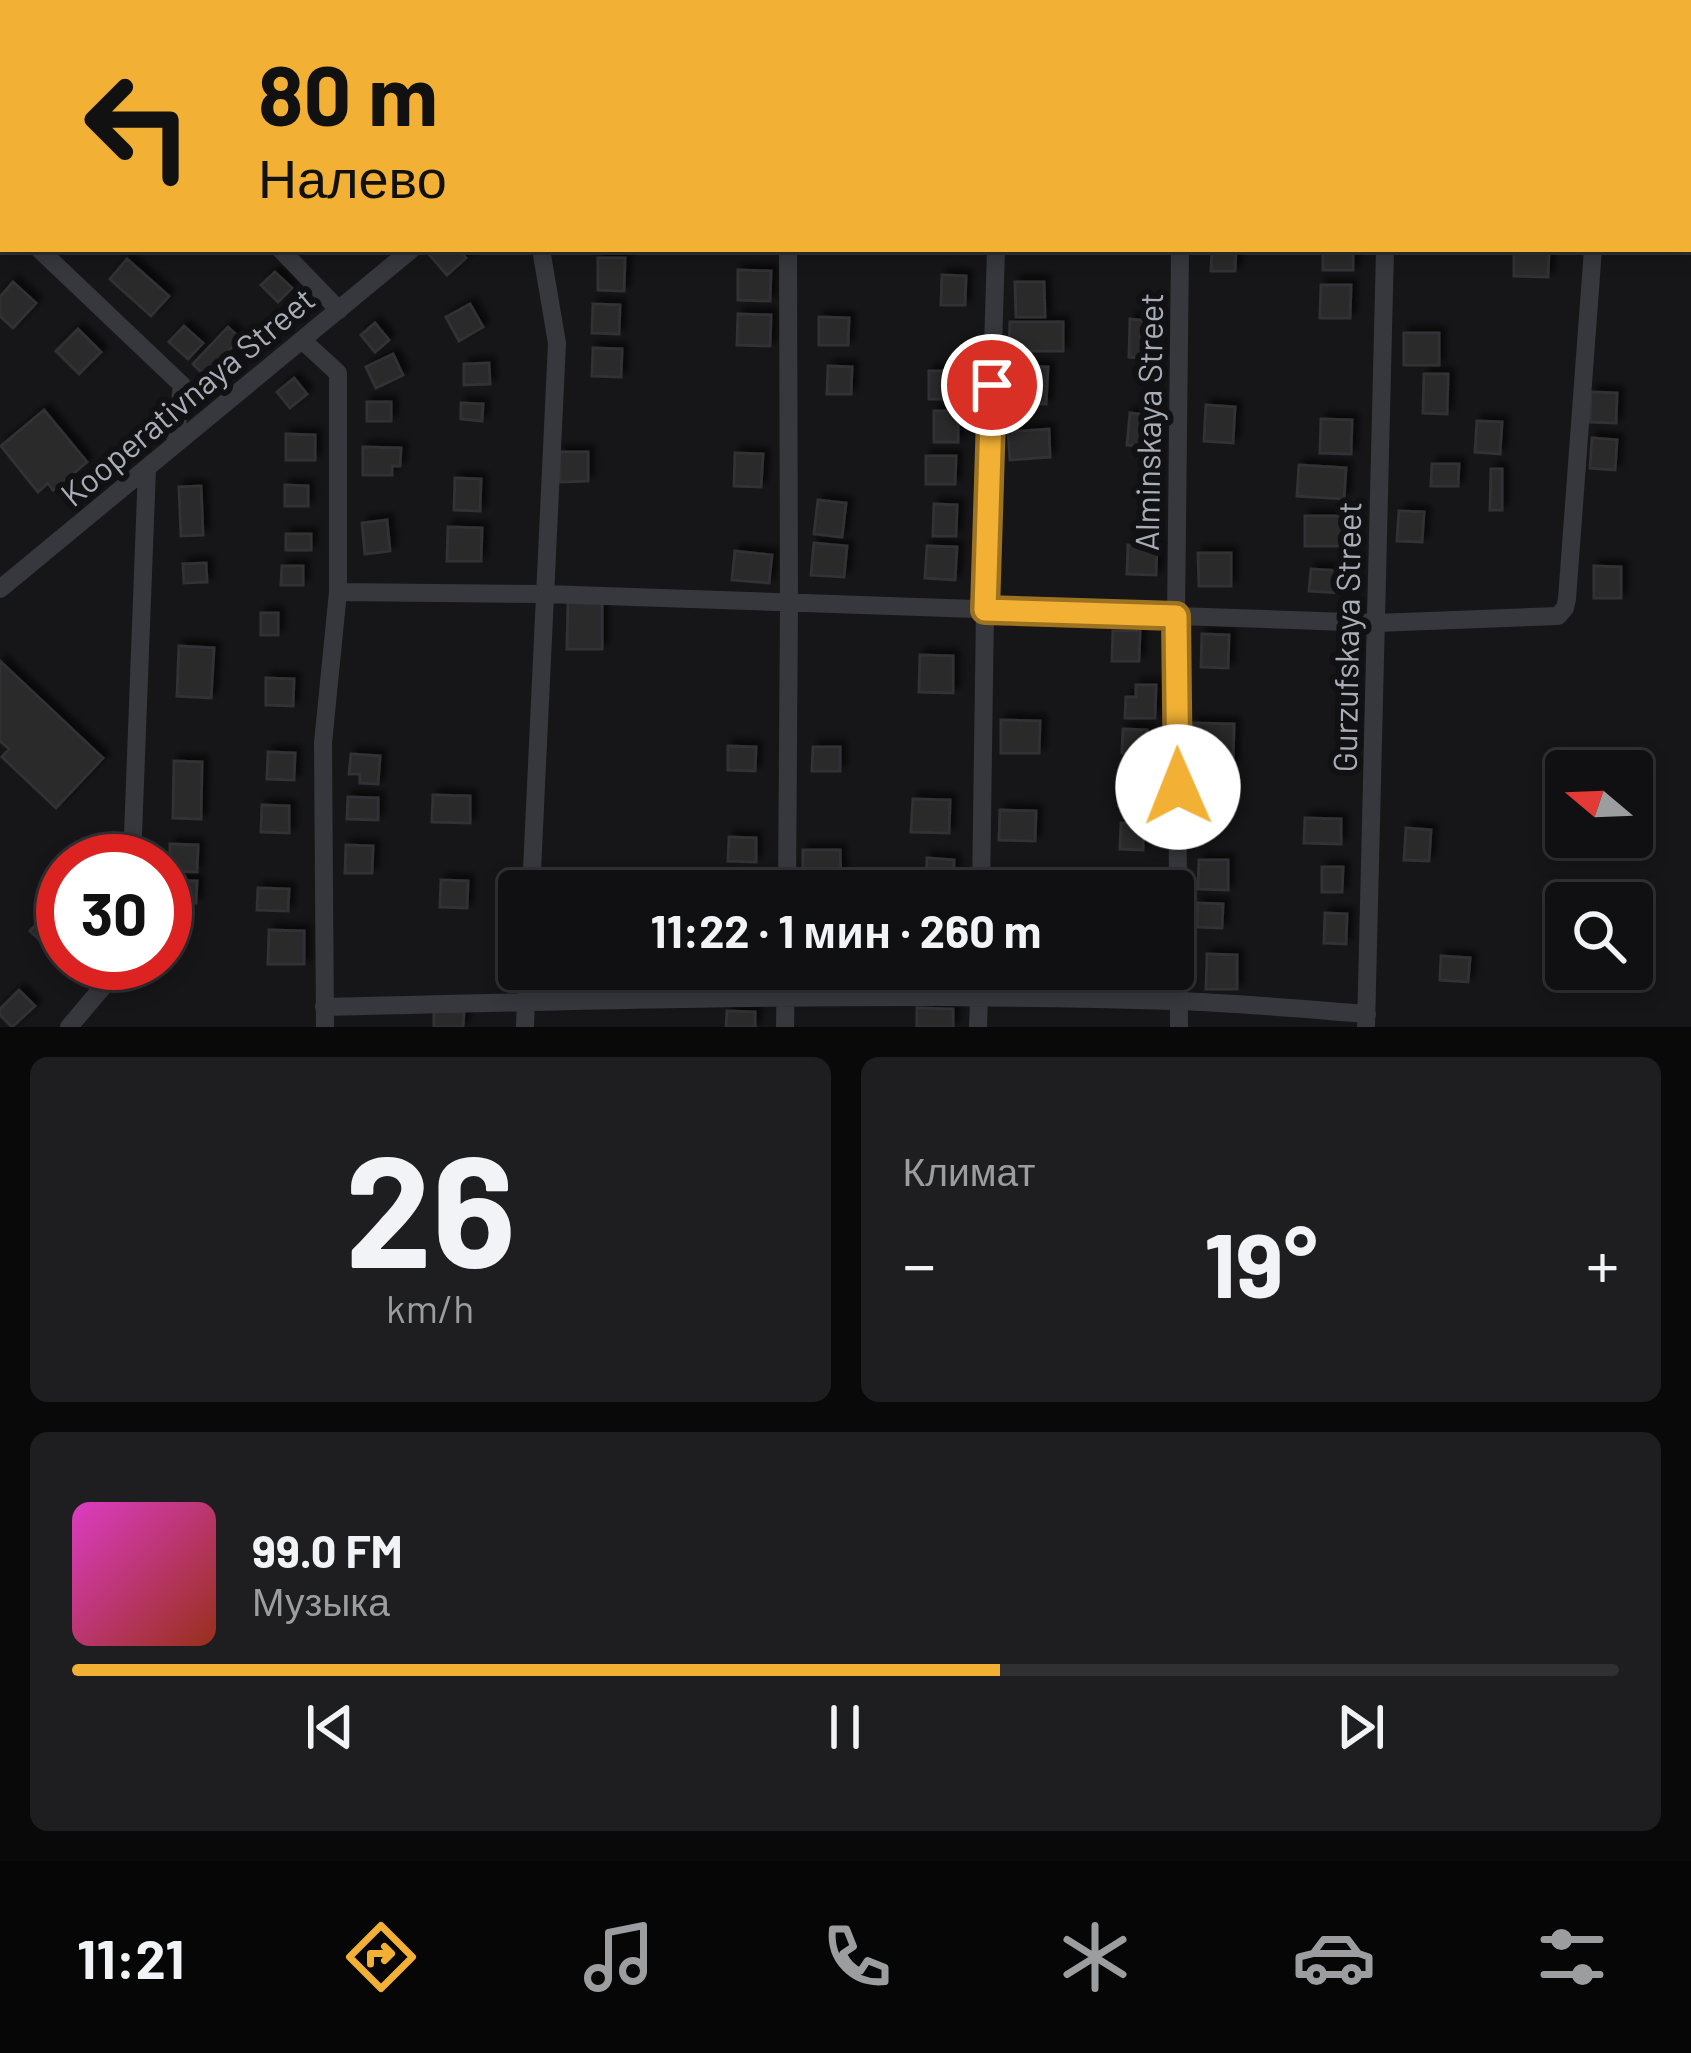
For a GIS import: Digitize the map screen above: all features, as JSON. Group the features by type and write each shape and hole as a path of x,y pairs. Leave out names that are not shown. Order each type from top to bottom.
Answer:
{"street":[{"path":"42,252 182,385 175,444"},
{"path":"283,252 339,310"},
{"name":"Kooperativnaya Street","path":"0,589 408,252"},
{"path":"532,870 557,343 542,252"},
{"path":"787,870 788,252"},
{"path":"981,870 996,252"},
{"name":"Alminskaya Street","path":"1180,252 1176,616 1180,1027"},
{"name":"Gurzufskaya Street","path":"1366,1020 1385,252"},
{"path":"338,592 546,594 1376,623 1558,616 1565,608 1593,252"},
{"path":"302,340 338,374 338,592 323,743 325,1017 525,1002 979,996 1180,1001 1366,1020"},
{"path":"133,834 147,468"},
{"path":"69,1027 100,990"},
{"path":"525,1027 526,990"},
{"path":"785,990 785,1027"},
{"path":"978,1027 979,990"}],"building":[{"path":"461,252 466,258 447,275 428,253"},
{"path":"1212,252 1236,252 1235,271 1211,271"},
{"path":"1323,252 1353,252 1353,270 1323,270"},
{"path":"1514,252 1549,252 1548,277 1514,276"},
{"path":"598,258 625,258 624,291 598,290"},
{"path":"127,259 169,296 151,316 110,279"},
{"path":"738,270 771,271 770,301 738,300"},
{"path":"275,272 292,288 278,302 261,285"},
{"path":"942,275 966,276 965,305 941,305"},
{"path":"13,282 36,303 13,328 0,316 0,297"},
{"path":"1015,282 1044,282 1045,317 1016,317"},
{"path":"1321,285 1351,285 1350,318 1320,318"},
{"path":"470,304 483,327 459,341 446,317"},
{"path":"593,304 620,305 619,334 592,333"},
{"path":"738,314 771,315 770,346 737,345"},
{"path":"819,317 849,318 848,345 819,345"},
{"path":"1130,319 1161,322 1159,359 1129,357"},
{"path":"1010,322 1063,322 1063,351 1009,351"},
{"path":"375,323 389,340 375,352 361,335"},
{"path":"184,326 203,343 188,359 169,342"},
{"path":"228,327 240,338 205,376 193,364"},
{"path":"78,329 101,352 79,374 56,351"},
{"path":"1404,333 1439,333 1439,365 1404,365"},
{"path":"593,348 622,349 621,377 592,376"},
{"path":"393,354 403,375 376,388 366,367"},
{"path":"489,363 490,384 464,385 464,364"},
{"path":"828,366 852,367 851,394 827,394"},
{"path":"1013,366 1048,367 1046,404 1011,403"},
{"path":"929,371 959,371 959,399 929,399"},
{"path":"1424,374 1448,374 1447,414 1423,413"},
{"path":"294,378 307,394 290,408 277,392"},
{"path":"1591,392 1617,393 1616,423 1590,422"},
{"path":"367,402 391,402 391,421 367,421"},
{"path":"461,403 483,404 482,421 461,419"},
{"path":"1206,405 1235,407 1233,443 1204,441"},
{"path":"44,410 87,462 53,490 48,483 38,492 1,446"},
{"path":"934,411 958,411 958,442 934,442"},
{"path":"1130,413 1157,416 1156,447 1127,445"},
{"path":"1321,419 1352,420 1351,454 1320,453"},
{"path":"1477,421 1502,422 1500,454 1475,452"},
{"path":"1049,429 1050,457 1010,460 1008,432"},
{"path":"286,434 315,435 315,460 286,460"},
{"path":"1592,438 1617,440 1615,470 1590,468"},
{"path":"363,447 401,448 400,466 392,466 392,475 363,475"},
{"path":"560,452 588,452 588,481 560,482"},
{"path":"735,453 763,454 761,487 734,486"},
{"path":"926,456 956,456 955,484 926,484"},
{"path":"1432,464 1459,464 1458,486 1431,486"},
{"path":"1299,465 1346,468 1344,499 1297,496"},
{"path":"1491,469 1502,469 1502,510 1490,510"},
{"path":"455,478 481,479 480,511 454,510"},
{"path":"285,485 308,486 308,506 285,506"},
{"path":"201,486 203,535 181,536 179,487"},
{"path":"818,500 846,503 842,537 814,534"},
{"path":"934,504 957,505 956,536 933,536"},
{"path":"1399,511 1424,512 1422,542 1397,541"},
{"path":"1305,516 1341,516 1341,546 1305,546"},
{"path":"387,520 390,551 365,554 362,523"},
{"path":"448,527 482,528 481,561 447,561"},
{"path":"286,534 311,534 311,550 286,550"},
{"path":"814,543 847,546 844,577 811,575"},
{"path":"1128,545 1157,545 1156,575 1127,574"},
{"path":"927,546 957,547 955,580 925,578"},
{"path":"735,551 772,555 769,583 732,580"},
{"path":"1198,553 1231,553 1231,586 1199,586"},
{"path":"206,563 207,582 184,583 183,564"},
{"path":"282,566 303,566 303,585 281,585"},
{"path":"1594,566 1621,567 1621,598 1594,598"},
{"path":"1311,569 1343,571 1342,593 1309,591"},
{"path":"568,601 602,602 602,649 567,649"},
{"path":"261,613 278,613 278,635 261,635"},
{"path":"1113,631 1140,631 1139,661 1112,661"},
{"path":"1202,634 1229,635 1228,668 1201,667"},
{"path":"179,646 214,648 211,698 177,696"},
{"path":"920,655 953,656 953,693 919,692"},
{"path":"0,661 103,758 56,808 2,757 9,749 0,741"},
{"path":"266,678 294,679 293,706 266,705"},
{"path":"1136,685 1156,685 1155,718 1125,718 1126,697 1136,697"},
{"path":"1001,720 1040,721 1039,753 1001,753"},
{"path":"1193,723 1234,724 1233,765 1191,764"},
{"path":"1123,729 1147,730 1146,754 1122,753"},
{"path":"728,746 756,747 755,771 728,770"},
{"path":"813,747 840,747 840,771 812,771"},
{"path":"268,752 295,753 294,780 267,779"},
{"path":"351,754 380,756 378,784 360,783 360,774 349,774"},
{"path":"174,761 202,762 201,819 173,818"},
{"path":"1121,773 1143,774 1141,808 1119,806"},
{"path":"433,795 470,796 470,823 432,822"},
{"path":"348,797 378,798 378,820 347,819"},
{"path":"913,799 950,800 949,833 911,832"},
{"path":"262,805 289,806 289,833 261,832"},
{"path":"1000,810 1036,811 1035,841 999,840"},
{"path":"1305,818 1341,819 1341,844 1304,843"},
{"path":"1121,823 1143,824 1143,850 1120,849"},
{"path":"1406,828 1431,830 1429,861 1404,860"},
{"path":"729,837 756,838 756,862 728,861"},
{"path":"192,845 198,845 197,872 192,872"},
{"path":"346,845 373,846 372,873 345,873"},
{"path":"803,850 840,850 841,870 803,870"},
{"path":"927,858 954,860 954,870 927,870"},
{"path":"1199,860 1228,860 1228,890 1198,889"},
{"path":"1322,867 1343,867 1342,892 1322,892"},
{"path":"441,880 468,881 467,908 440,907"},
{"path":"192,881 197,881 196,903 192,903"},
{"path":"258,888 289,889 288,911 257,910"},
{"path":"1198,903 1223,904 1222,928 1197,927"},
{"path":"1325,913 1347,914 1346,944 1324,943"},
{"path":"269,930 304,931 304,964 268,964"},
{"path":"1207,954 1237,955 1237,989 1206,989"},
{"path":"1441,956 1470,958 1468,982 1440,980"},
{"path":"19,990 35,1006 12,1027 0,1009"},
{"path":"917,1008 953,1009 953,1027 917,1027"},
{"path":"434,1011 464,1012 463,1027 434,1027"},
{"path":"727,1011 755,1012 755,1027 726,1027"}],"route":[{"path":"992,385 985,610 1176,616 1178,787"}]}
